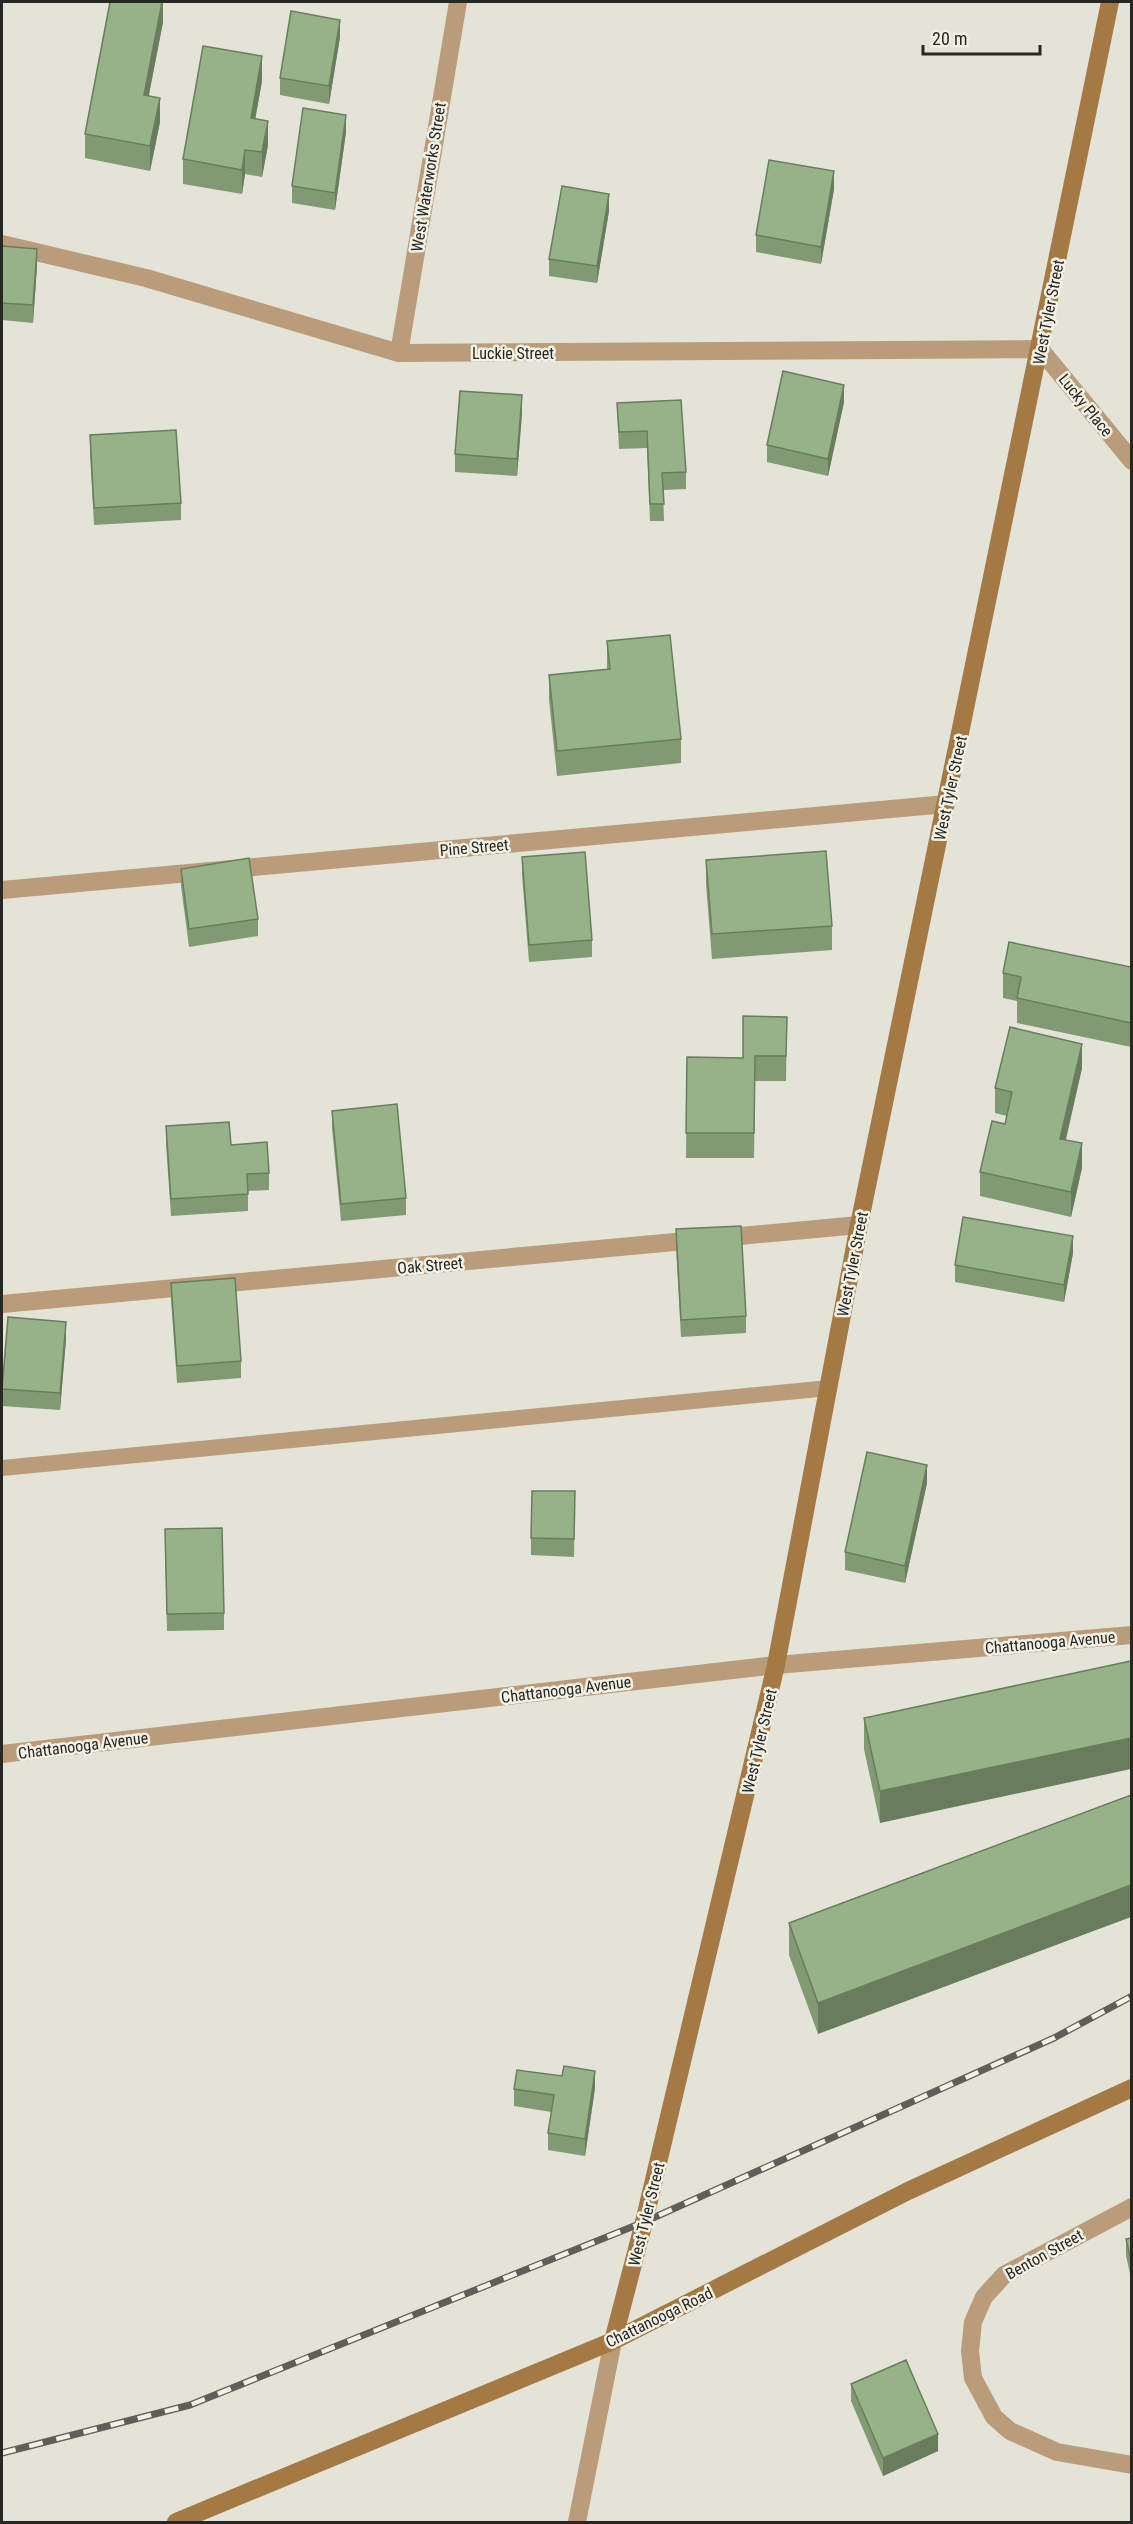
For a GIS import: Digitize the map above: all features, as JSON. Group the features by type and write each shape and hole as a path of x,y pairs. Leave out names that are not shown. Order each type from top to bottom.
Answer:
{"street":[{"name":"West Waterworks Street","path":"399,353 458,2"},
{"name":"West Tyler Street","path":"578,2523 613,2341 644,2222 776,1665 859,1225 1110,2"},
{"name":"Luckie Street","path":"2,244 147,278 399,353 1040,350"},
{"name":"Lucky Place","path":"1040,350 1131,461"},
{"name":"Pine Street","path":"2,890 946,804"},
{"name":"Oak Street","path":"2,1304 859,1225"},
{"name":"Chattanooga Avenue","path":"2,1755 776,1665 1131,1635"},
{"name":"Chattanooga Road","path":"176,2523 613,2341 908,2191 1131,2088"},
{"name":"Benton Street","path":"1131,2207 1004,2275 984,2297 973,2322 970,2351 973,2378 994,2416 1010,2431 1057,2452 1131,2464"}],"lane":[{"path":"2,1468 829,1388"}],"building":[{"path":"110,2 162,2 144,95 160,98 150,146 85,134"},
{"path":"291,11 340,20 329,86 280,78"},
{"path":"203,46 262,56 251,118 268,121 262,152 245,150 242,170 183,159"},
{"path":"303,108 346,115 335,193 292,186"},
{"path":"769,160 834,171 821,247 756,235"},
{"path":"562,186 609,194 597,266 549,259"},
{"path":"2,246 37,249 33,305 2,303"},
{"path":"783,371 844,385 828,459 767,445"},
{"path":"460,391 522,395 517,459 455,454"},
{"path":"681,400 686,472 662,473 664,504 650,504 647,431 619,432 617,403"},
{"path":"176,430 181,503 94,508 90,435"},
{"path":"670,635 681,739 557,751 549,675 610,669 607,641"},
{"path":"826,851 832,926 712,934 706,860"},
{"path":"585,852 592,940 529,945 522,857"},
{"path":"249,858 258,919 189,929 181,869"},
{"path":"1009,942 1131,967 1131,1023 1017,998 1021,977 1003,973"},
{"path":"743,1016 787,1017 786,1056 755,1056 754,1133 686,1133 687,1057 743,1058"},
{"path":"1010,1027 1082,1044 1060,1139 1082,1143 1071,1192 980,1172 992,1121 1005,1124 1012,1092 995,1088"},
{"path":"397,1104 406,1198 341,1204 332,1111"},
{"path":"229,1122 231,1145 267,1142 269,1173 247,1174 248,1194 171,1199 166,1126"},
{"path":"963,1217 1073,1236 1064,1285 955,1265"},
{"path":"741,1226 746,1316 681,1320 676,1229"},
{"path":"235,1278 241,1361 177,1366 171,1283"},
{"path":"8,1317 66,1322 60,1393 2,1389"},
{"path":"867,1452 927,1465 905,1566 845,1552"},
{"path":"532,1491 575,1491 574,1539 531,1538"},
{"path":"222,1528 224,1613 167,1614 165,1529"},
{"path":"1131,1661 1131,1738 880,1791 864,1718"},
{"path":"1131,1795 1131,1885 818,2003 789,1923"},
{"path":"564,2066 595,2071 585,2139 548,2133 554,2095 514,2089 517,2070 562,2076"},
{"path":"1131,2238 1131,2261 1126,2239"},
{"path":"906,2360 938,2434 883,2458 851,2384"}],"railway":[{"path":"2,2453 190,2405 644,2222 1054,2038 1132,1996"}]}
